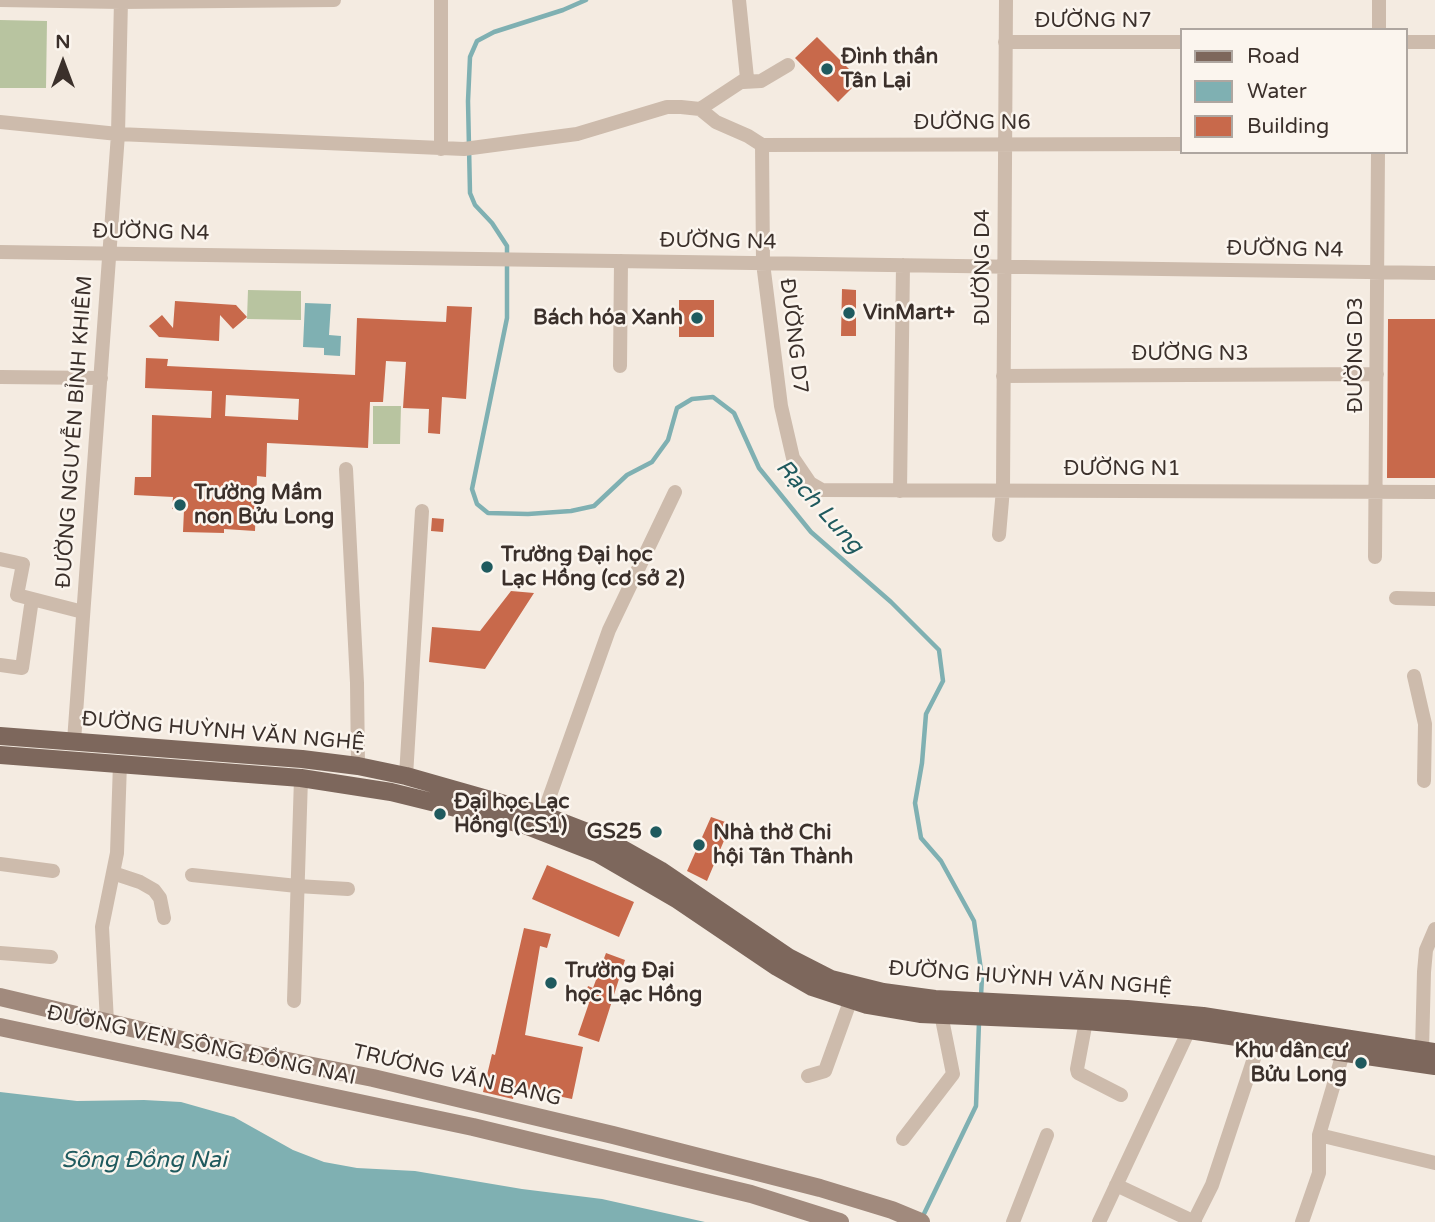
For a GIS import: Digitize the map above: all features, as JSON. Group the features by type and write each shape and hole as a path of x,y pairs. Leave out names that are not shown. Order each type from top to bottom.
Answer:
{"main road":[{"name":"ĐƯỜNG HUỲNH VĂN NGHỆ","path":"0,736 302,759 358,766 406,776 543,815 601,846 660,870 788,957 831,979 883,992 980,1009 1189,1030 1435,1066"},
{"path":"72,760 74,741"},
{"name":"ĐƯỜNG HUỲNH VĂN NGHỆ","path":"0,755 301,778 391,792 601,846 777,967 812,987 867,1005 920,1014 980,1009 1127,1009 1203,1016 1429,1051"},
{"name":"TRƯƠNG VĂN BANG","path":"0,997 613,1135 757,1171 900,1213 921,1222"},
{"name":"ĐƯỜNG VEN SÔNG ĐỒNG NAI","path":"0,1027 473,1127 751,1194 840,1222"}],"street":[{"path":"0,0 334,0"},
{"path":"441,0 441,149"},
{"path":"700,109 747,78 739,0"},
{"name":"ĐƯỜNG D4","path":"999,535 1003,489 1006,0"},
{"path":"1379,28 1380,0"},
{"name":"ĐƯỜNG NGUYỄN BỈNH KHIÊM","path":"74,741 118,134 121,1"},
{"name":"ĐƯỜNG N7","path":"1005,42 1180,42"},
{"path":"1407,43 1435,43"},
{"path":"743,82 761,81 788,65"},
{"path":"0,122 118,134 441,149 471,148 577,134 667,107 700,109 716,122 762,145"},
{"name":"ĐƯỜNG N6","path":"762,145 1180,144"},
{"name":"ĐƯỜNG D7","path":"762,145 763,263 781,406 793,458 810,483"},
{"name":"ĐƯỜNG D3","path":"1376,557 1378,154"},
{"name":"ĐƯỜNG N4","path":"0,252 1435,273"},
{"path":"620,366 621,261"},
{"path":"900,491 903,265"},
{"name":"ĐƯỜNG N3","path":"1003,376 1377,374"},
{"path":"0,377 101,378"},
{"path":"346,469 357,683 358,766"},
{"name":"ĐƯỜNG N1","path":"810,483 822,490 1435,492"},
{"path":"543,815 609,630 675,492"},
{"path":"406,776 422,511"},
{"path":"0,559 23,564 17,594 83,612"},
{"path":"0,666 22,668 32,598"},
{"path":"1396,598 1435,599"},
{"path":"1414,676 1425,724 1424,781"},
{"path":"107,1022 102,927 118,840 120,763"},
{"path":"294,1000 301,778"},
{"path":"0,864 53,871"},
{"path":"113,873 154,890 160,898 164,918"},
{"path":"192,875 348,889"},
{"path":"1429,1051 1422,993 1435,929"},
{"path":"0,953 51,957"},
{"path":"808,1076 825,1071 850,999"},
{"path":"903,1139 953,1074 940,1014"},
{"path":"1086,1021 1078,1073 1121,1095"},
{"path":"1100,1222 1189,1030"},
{"path":"1116,1185 1194,1221 1212,1185 1260,1041"},
{"path":"1301,1222 1320,1173 1319,1135 1343,1053"},
{"path":"1013,1222 1047,1135"},
{"path":"1319,1135 1435,1163"}],"green space":[{"path":"0,20 47,21 46,88 0,88"},
{"path":"248,290 301,291 301,320 247,319"},
{"path":"373,406 401,406 400,444 373,444"}],"water":[{"path":"305,303 331,304 329,335 341,336 340,356 324,355 324,348 303,347"},
{"name":"Sông Đồng Nai","path":"0,1092 77,1101 181,1102 234,1117 293,1150 324,1162 357,1168 415,1171 602,1199 705,1222 0,1222"}],"building":[{"name":"Đình thần Tân Lại","path":"817,37 860,80 838,102 795,58"},
{"name":"VinMart+","path":"842,289 856,290 856,336 841,336"},
{"path":"679,300 714,300 714,337 679,337"},
{"path":"175,301 236,305 247,317 233,329 220,315 219,341 159,337 149,326 162,315 173,328"},
{"path":"447,306 472,307 466,399 442,397 440,434 428,433 429,409 403,408 406,362 386,361 383,402 370,402 368,448 267,443 266,477 257,476 255,531 224,529 224,533 183,532 184,510 172,509 173,497 134,495 135,477 151,477 152,415 211,418 212,391 145,388 146,358 168,359 167,366 355,375 357,318 446,322","holes":["226,395 299,399 298,420 225,416"]},
{"path":"1388,319 1435,319 1435,478 1387,478"},
{"path":"432,518 444,519 443,532 431,531"},
{"path":"511,591 534,593 485,669 429,662 432,627 480,631"},
{"path":"711,817 731,824 707,881 687,871"},
{"path":"547,865 634,902 619,937 532,899"},
{"path":"524,928 551,934 547,948 540,946 525,1035 583,1047 572,1099 516,1087 513,1099 483,1092 492,1054 495,1055"},
{"path":"606,953 625,960 599,1042 578,1035 589,1003 583,1000 588,986 593,988"}],"waterway":[{"name":"Rạch Lung","path":"586,0 494,32 477,41 470,57 470,193 475,205 492,223 507,246 507,318 472,489 477,504 488,513 528,514 571,511 594,506 627,475 652,462 668,440 677,408 692,399 713,397 734,413 759,468 811,532 891,602 939,650 943,681 926,714 915,803 921,838 941,861 974,921 982,977 981,996"},
{"name":"Rạch Lung","path":"922,1218 976,1106 979,1022"}],"place":[{"name":"Đình thần Tân Lại","path":"827,69"},
{"name":"VinMart+","path":"849,313"},
{"name":"Bách hóa Xanh","path":"697,318"},
{"name":"Trường Mầm non Bửu Long","path":"180,505"},
{"name":"Trường Đại học Lạc Hồng (cơ sở 2)","path":"487,567"},
{"name":"Đại học Lạc Hồng (CS1)","path":"440,814"},
{"name":"GS25","path":"656,832"},
{"name":"Nhà thờ Chi hội Tân Thành","path":"699,845"},
{"name":"Trường Đại học Lạc Hồng","path":"551,983"},
{"name":"Khu dân cư Bửu Long","path":"1361,1063"}]}
